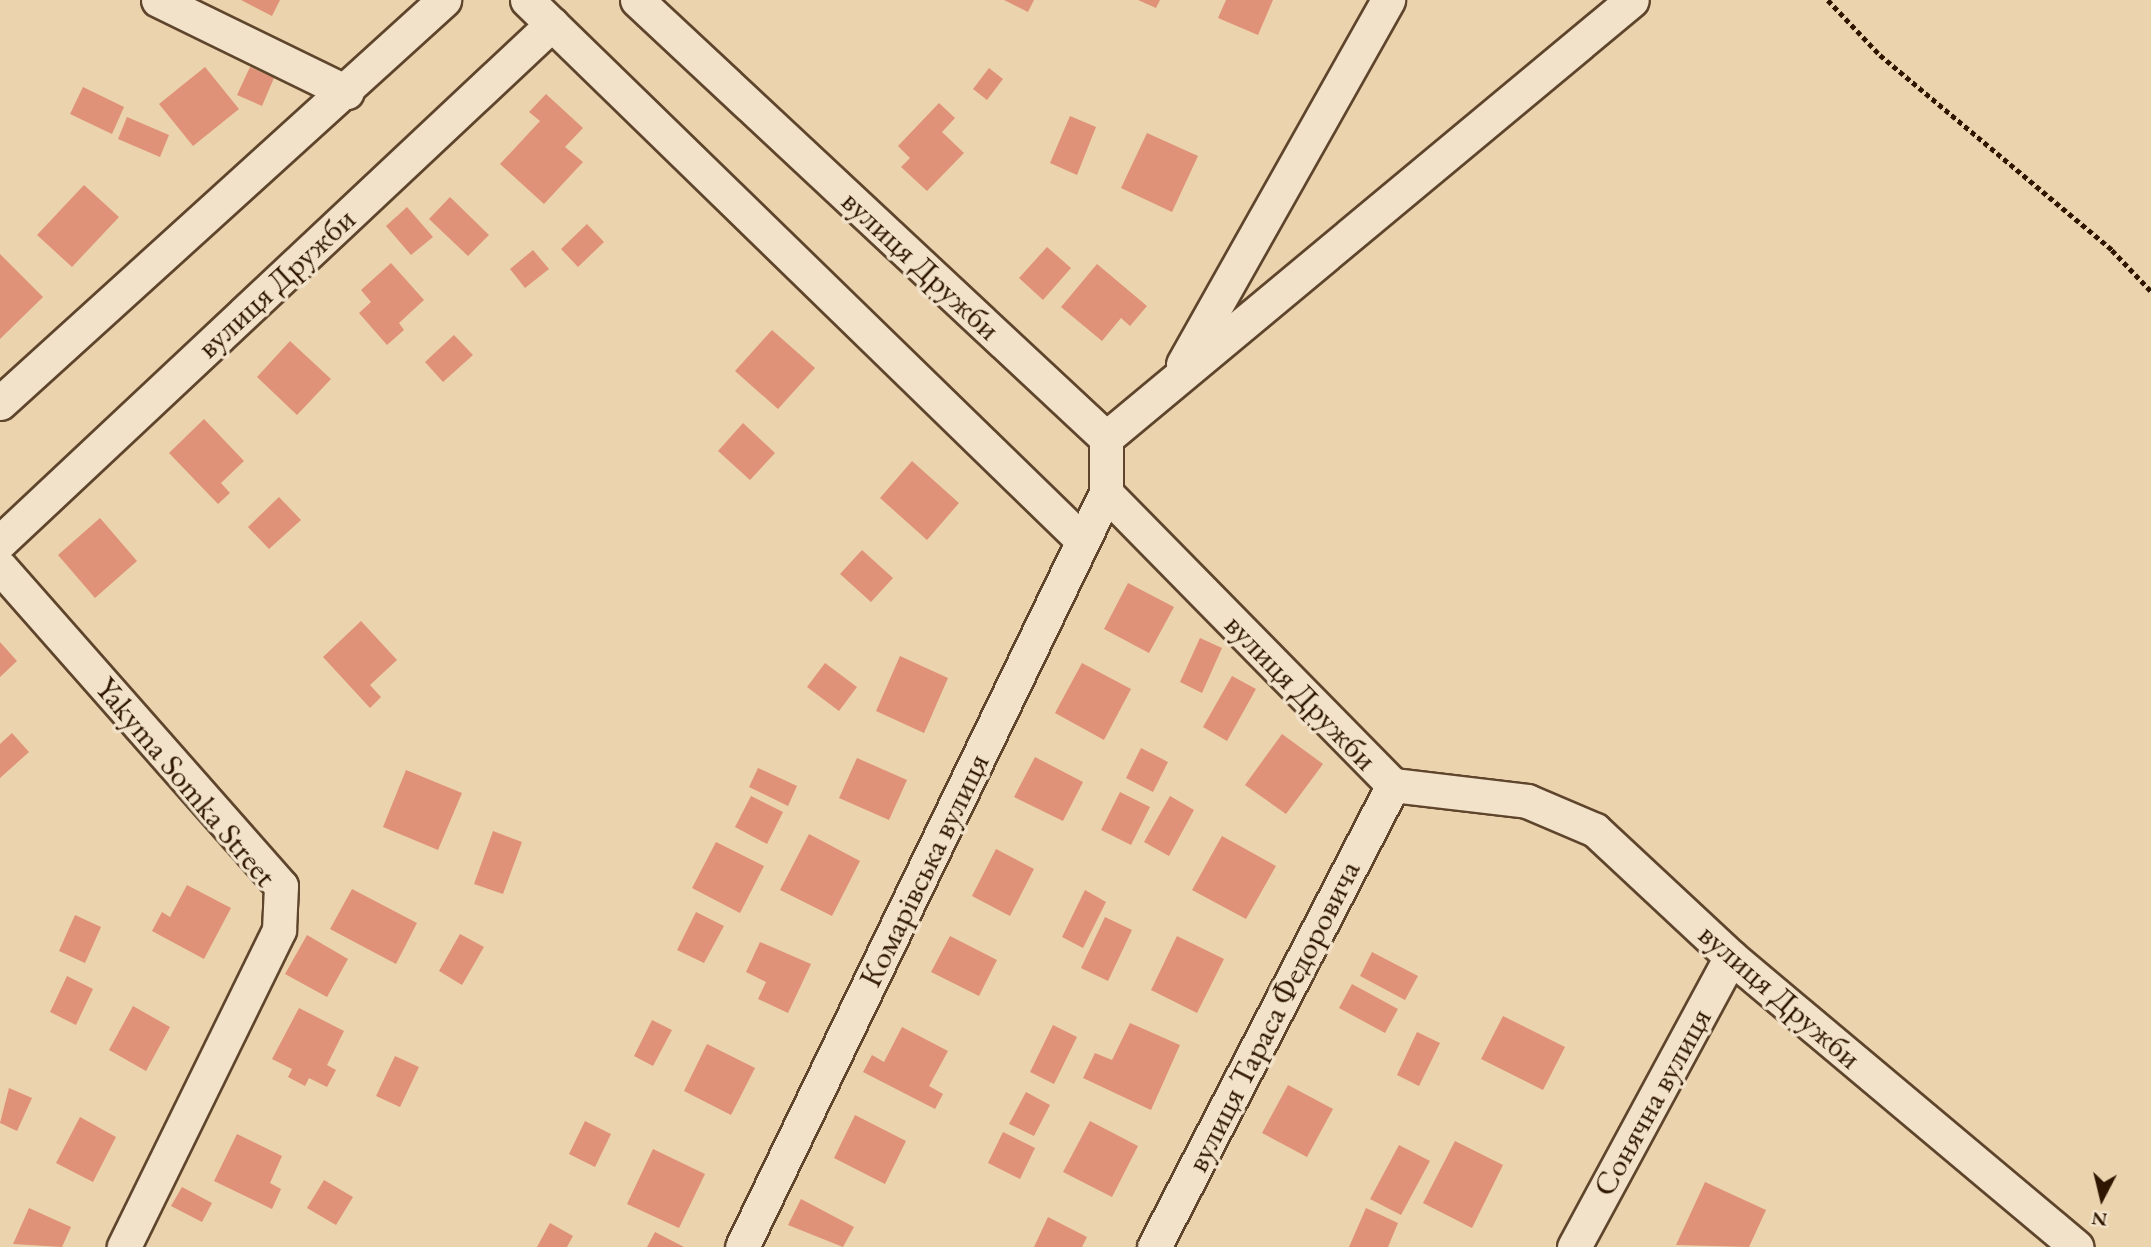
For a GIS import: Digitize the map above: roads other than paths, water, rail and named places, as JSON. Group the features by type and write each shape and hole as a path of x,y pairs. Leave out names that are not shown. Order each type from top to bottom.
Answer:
{"street":[{"path":"158,0 347,92"},
{"path":"0,403 347,92 444,0"},
{"path":"527,0 1083,540"},
{"name":"вулиця Дружби","path":"637,0 1107,438"},
{"path":"1172,383 1388,0"},
{"path":"1106,493 1107,438 1632,0"},
{"name":"вулиця Дружби","path":"0,542 551,24"},
{"name":"вулиця Дружби","path":"1106,493 1392,785 1527,801 1595,830 1731,957 2076,1247"},
{"name":"Комарівська вулиця","path":"742,1247 1106,493"},
{"name":"Yakyma Somka Street","path":"0,567 281,886 279,930 124,1247"},
{"name":"вулиця Тараса Федоровича","path":"1154,1247 1392,785"},
{"name":"Сонячна вулиця","path":"1574,1247 1731,957"}]}
